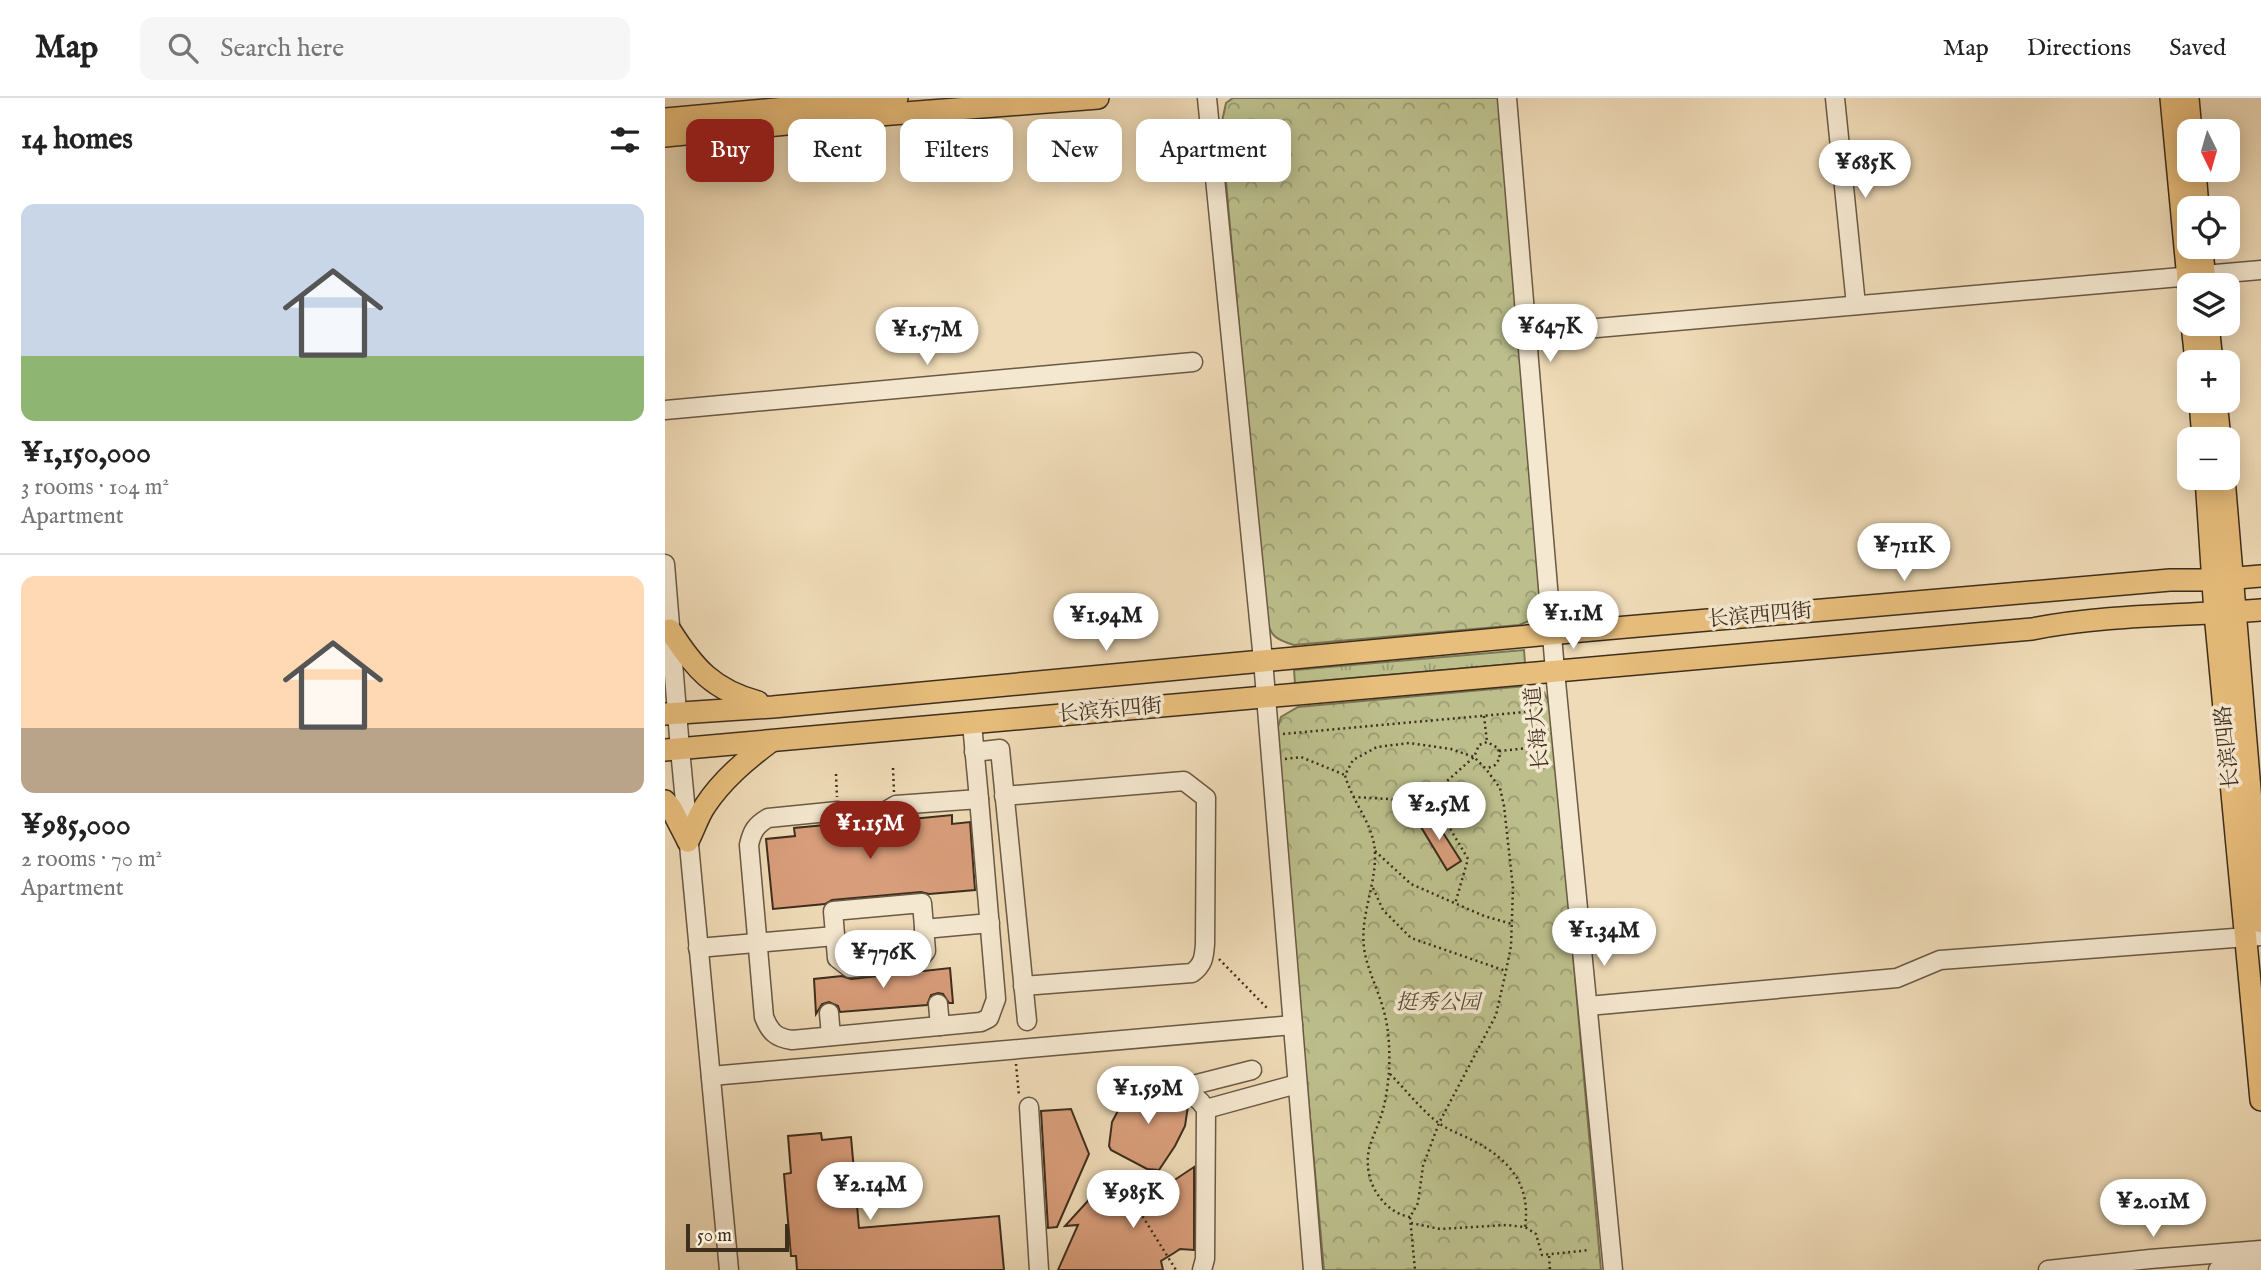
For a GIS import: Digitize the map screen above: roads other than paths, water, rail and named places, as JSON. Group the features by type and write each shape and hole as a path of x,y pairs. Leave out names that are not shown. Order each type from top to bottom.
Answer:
{"main road":[{"path":"665,119 897,98"},
{"path":"665,136 1098,98"},
{"path":"2171,98 2196,273"},
{"path":"2188,98 2190,119"},
{"name":"长滨四路","path":"2208,490 2222,580 2256,932 2261,1100"},
{"name":"长滨四路","path":"2222,580 2224,490"},
{"name":"长滨西四街","path":"1552,634 2170,580 2222,580 2261,576"},
{"name":"长滨西四街","path":"1555,671 2021,630 2128,617 2261,610"},
{"name":"长滨东四街","path":"671,714 773,707 1552,634"},
{"path":"668,635 708,679 733,695 773,707"},
{"name":"长滨东四街","path":"672,750 1555,671"},
{"path":"688,841 705,806 724,783 746,760 773,740"},
{"path":"665,801 688,841"}],"street":[{"path":"1206,98 1263,660 1313,1270"},
{"name":"长海大道","path":"1507,98 1555,671 1612,1270"},
{"path":"1836,98 1856,305"},
{"path":"2240,274 2261,270"},
{"path":"1528,334 1856,305 2177,283"},
{"path":"665,410 1193,362"},
{"path":"665,565 672,750 688,841 729,1270"},
{"path":"972,724 974,751 979,799 990,923 996,999 994,1010 989,1018 981,1022 792,1040 778,1038 768,1028 764,1017 757,943 749,845 751,832 758,823 768,818 838,811 868,816 884,812 896,805 979,799"},
{"path":"974,751 1000,750 1027,1021"},
{"path":"1004,796 1184,781 1206,798 1204,960 1192,973 1023,986"},
{"path":"922,903 924,929 926,951 916,962 850,968 837,958 833,911 922,903"},
{"path":"924,929 990,923"},
{"path":"1588,1006 1897,978 1940,960 2256,932"},
{"path":"698,948 835,936"},
{"path":"938,1004 940,1026"},
{"path":"829,1013 831,1036"},
{"path":"711,1076 1293,1025"},
{"path":"1202,1270 1205,1259 1206,1109 1201,1100 1183,1089 1252,1070"},
{"path":"1206,1109 1297,1084"},
{"path":"1028,1107 1039,1270"},
{"path":"2048,1270 2261,1250"},
{"path":"2218,1270 2261,1268"}],"park label":[{"name":"挺秀公园","path":"1438,1003"}]}
